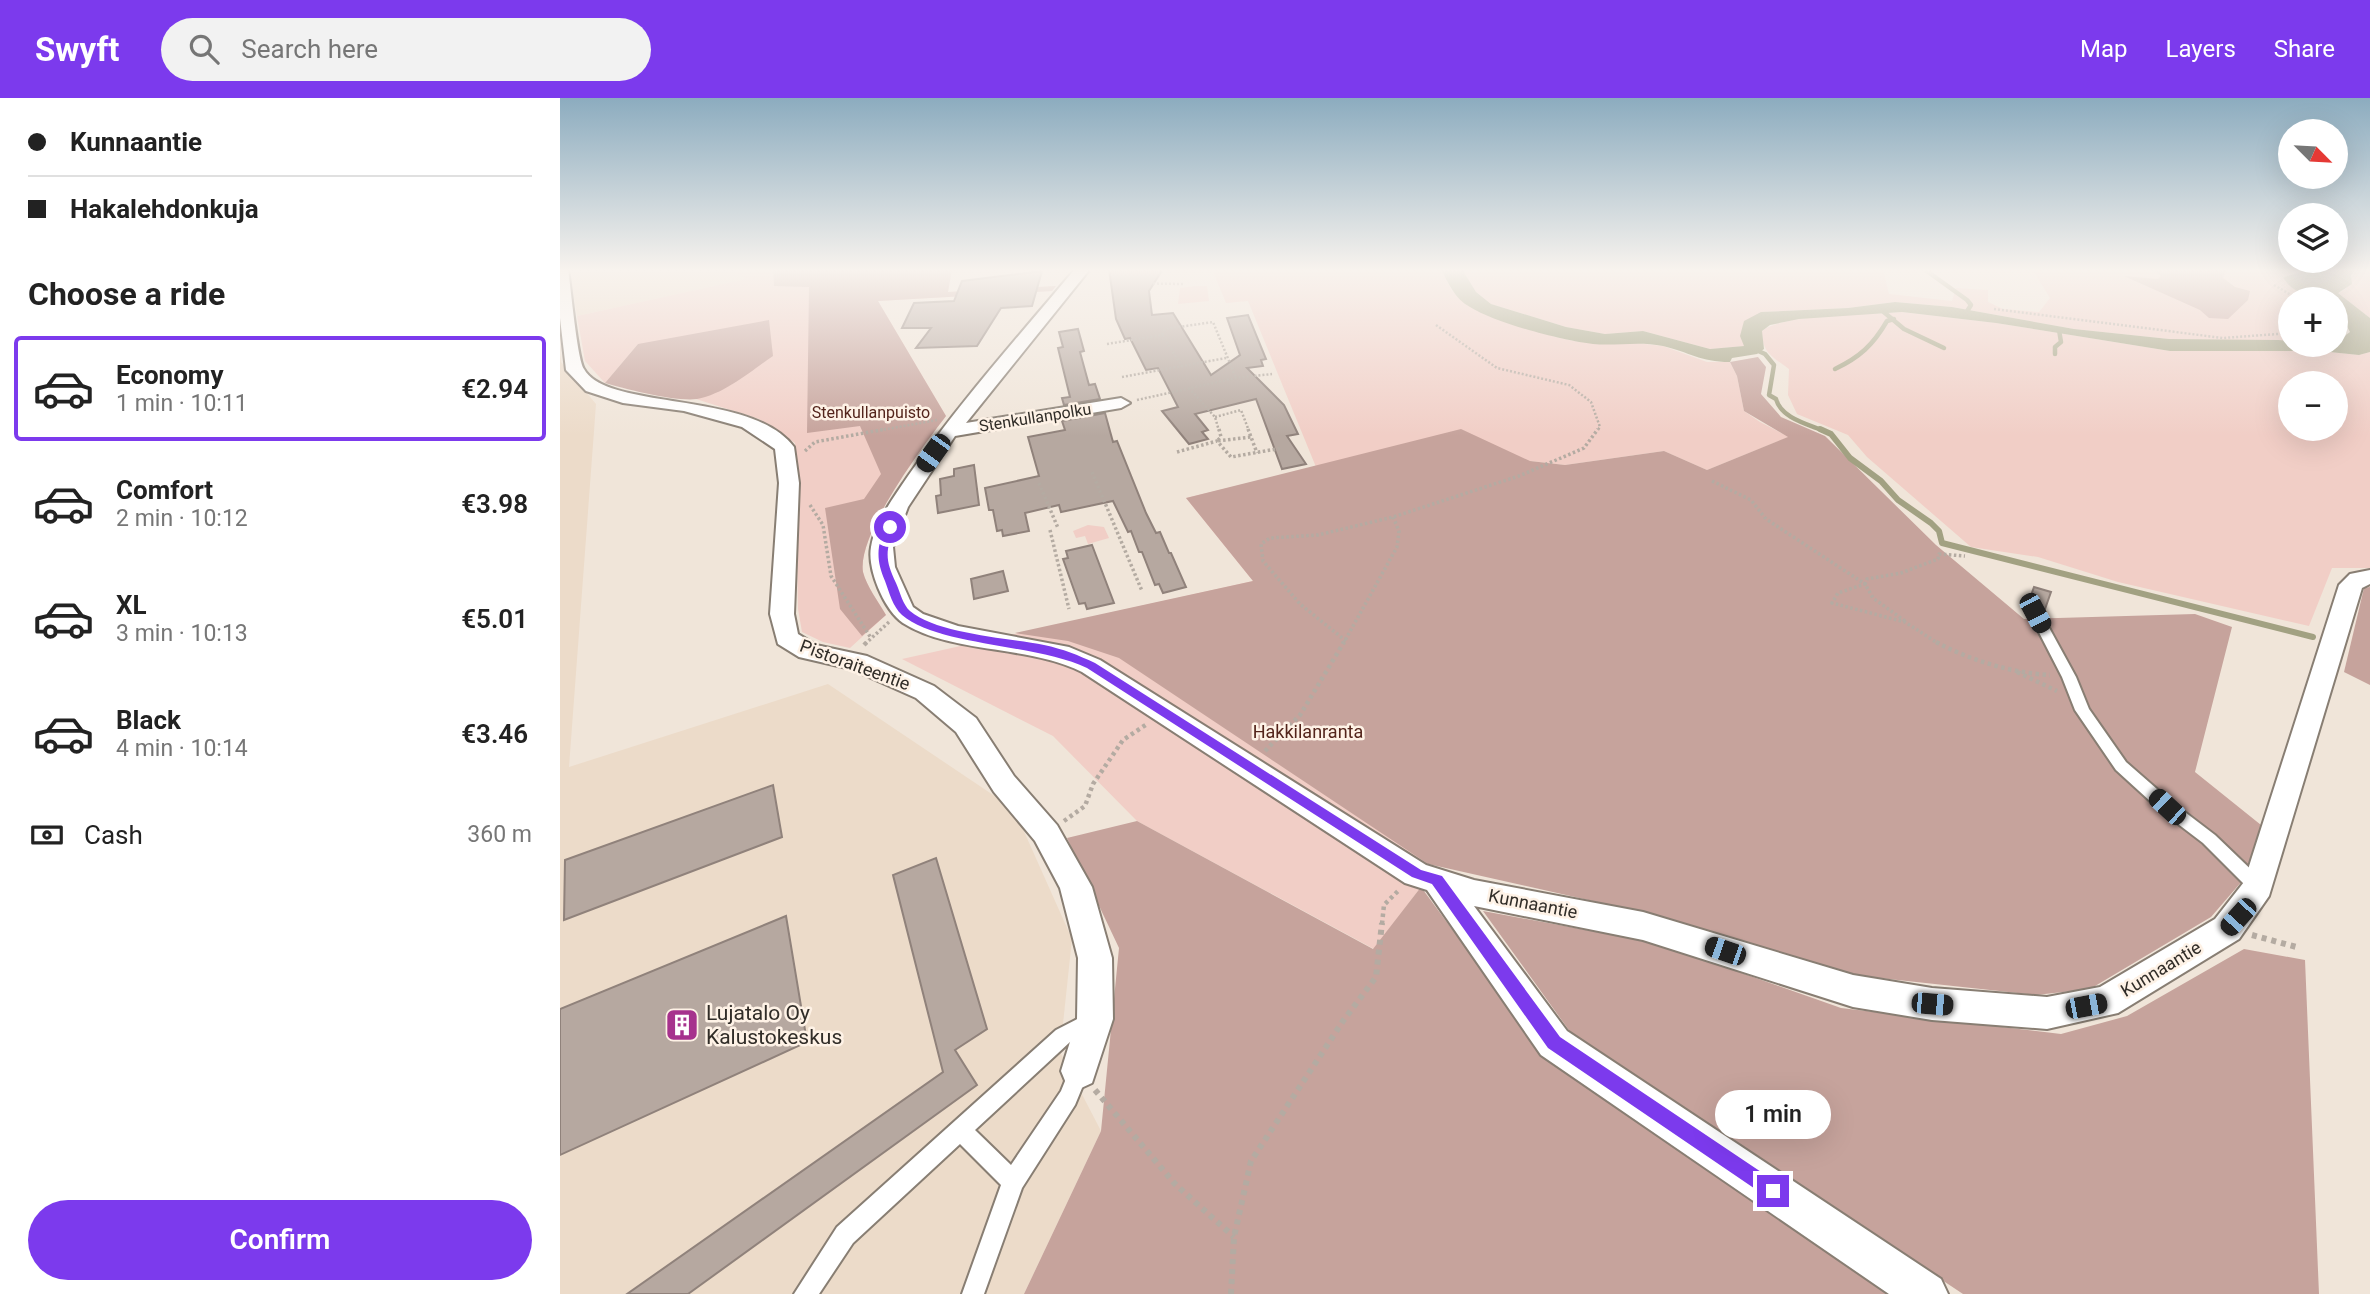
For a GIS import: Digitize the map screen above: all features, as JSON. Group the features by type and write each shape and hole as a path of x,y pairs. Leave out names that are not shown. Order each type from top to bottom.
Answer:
{"street":[{"name":"Pistoraiteentie","path":"569,325 575,370 592,387 623,398 685,406 749,423 784,447 789,483 782,614 787,638 808,651 848,660 925,692 966,725 1004,783 1046,833 1076,887 1095,958 1095,1019 1079,1071"},
{"path":"903,611 884,567 882,547 898,507 944,425 1033,325"},
{"name":"Stenkullanpolku","path":"944,425 1127,402"},
{"name":"Kunnaantie","path":"903,611 915,619 953,633 1069,655 1091,666 1427,877 1474,892 1643,926 1853,991 1932,1004 2047,1013 2106,1002 2227,929 2258,887 2351,585 2358,579 2370,577"},
{"path":"1427,877 1554,1043 1926,1294"}],"lane":[{"path":"2035,613 2082,710 2121,766 2167,807 2209,839 2258,887"},
{"path":"805,1294 845,1235 1063,1036 1095,1019"},
{"path":"972,1294 1013,1182 1068,1098 1079,1071"},
{"path":"961,1130 1013,1182"}],"path":[{"path":"1162,335 1165,329 1198,325"},
{"path":"1214,325 1236,378"},
{"path":"1346,641 1300,604 1263,562 1261,544 1270,538 1318,535 1393,517 1519,476 1584,448 1600,427 1591,402 1569,385 1497,368 1436,325"},
{"path":"2119,325 2223,338 2278,334"},
{"path":"1107,344 1162,335"},
{"path":"1162,335 1182,366"},
{"path":"1122,377 1226,358"},
{"path":"1127,402 1236,378 1272,374"},
{"path":"1188,388 1215,417 1221,437 1217,441"},
{"path":"1215,417 1241,410 1256,453"},
{"path":"806,461 805,450 815,442 944,425"},
{"path":"1177,452 1217,441 1251,437"},
{"path":"1217,441 1231,457 1282,448"},
{"path":"1091,472 1142,591"},
{"path":"1712,481 1754,502 1763,511 1766,519 1865,584 1873,598 1933,641 1958,653 2034,676 2068,677"},
{"path":"1039,483 1058,528"},
{"path":"809,495 810,506 823,525 831,576 871,638"},
{"path":"1248,764 1277,741 1300,713 1346,641 1373,584 1398,546 1399,527 1393,517"},
{"path":"1050,530 1069,609"},
{"path":"1906,622 1850,612 1832,603 1838,593 1865,584 1867,579 1901,573 1938,559 1939,554 1965,556"},
{"path":"848,660 903,611"},
{"path":"2007,667 2059,692 2082,710"},
{"path":"1046,833 1085,806 1093,784 1123,740 1166,713"},
{"path":"1231,1294 1234,1237 1251,1161 1262,1142 1289,1108 1343,1021 1376,977 1384,905 1427,877"},
{"path":"2227,929 2300,948"},
{"path":"1079,1071 1175,1184 1234,1237"}],"shaded area":[{"path":"1512,325 1559,325 1605,334 1643,331 1710,349 1744,346 1740,336 1743,325 1771,325 1762,331 1764,349 1757,354 1732,358 1730,362 1702,359 1663,346 1593,344"},
{"path":"2007,325 2051,325 2169,339 2278,340 2278,351 2170,351"},
{"path":"2348,325 2370,325 2370,352 2348,354"},
{"path":"560,354 561,362 596,404 569,767 828,684 1014,809 1072,939 1060,1052 1101,1131 1024,1294 560,1294"}],"green space":[{"name":"Stenkullanpuisto","path":"579,325 892,325 946,416 894,491 870,536 863,572 886,615 850,648 823,642 802,632 798,609 795,443 759,419 696,399 732,384 638,344 605,383 585,361"},
{"path":"743,325 770,325 773,356 718,392 697,399 677,399 605,383 638,344"},
{"path":"808,325 892,325 946,416 894,491 870,536 863,572 886,615 862,636 840,609 825,508 864,499 881,474 860,426 807,433"},
{"name":"Hakkilanranta","path":"1258,325 1528,325 1555,337 1579,342 1626,342 1663,346 1707,362 1730,362 1737,376 1744,411 1789,437 1707,470 1664,451 1565,465 1530,461 1421,887 1374,949 1137,821 1053,736 902,659 1253,581 1186,498 1316,467"},
{"path":"1559,325 1755,325 1745,346 1710,349 1643,331 1605,334"},
{"path":"1775,325 2007,325 2170,351 2278,351 2278,357 2348,357 2348,354 2370,352 2370,568 2332,568 2309,626 2118,582 2038,557 1971,547 1867,457 1848,435 1797,414 1788,395 1789,369 1766,349 1762,331"},
{"path":"2051,325 2278,325 2278,341 2169,339"},
{"path":"1758,357 1766,367 1761,394 1781,417 1825,436 1936,545 2024,619 2195,614 2232,627 2195,772 2261,825 2243,880 2211,917 2090,989 2036,995 1824,972 1637,911 1428,864 1119,658 1068,641 1015,633 1253,581 1186,498 1461,429 1530,461 1565,465 1664,451 1707,470 1788,437 1744,411 1737,376 1730,362"},
{"path":"1088,525 1104,527 1109,538 1088,544 1085,536 1076,538 1073,531"},
{"path":"2370,587 2370,685 2344,672 2364,588"},
{"path":"1137,821 1373,949 1421,887 1546,1057 1893,1294 1024,1294 1101,1131 1119,948 1067,838"},
{"path":"1483,911 1656,943 1841,1008 2061,1034 2127,1016 2244,949 2305,960 2319,1294 1963,1294 1571,1033"}],"building":[{"path":"904,325 990,325 977,346 916,348 931,328 902,328"},
{"path":"1119,325 1180,325 1211,375 1240,355 1229,325 1252,325 1266,359 1261,360 1263,366 1247,368 1284,405 1298,434 1287,436 1306,464 1282,469 1256,399 1195,414 1208,430 1202,432 1208,439 1189,444 1162,411 1178,407 1158,368 1146,370 1130,338 1125,339"},
{"path":"1078,329 1084,351 1080,352 1089,385 1095,384 1100,399 1064,405 1062,398 1070,397 1058,348 1063,347 1059,332"},
{"path":"1105,413 1113,442 1117,441 1146,513 1156,533 1160,532 1186,587 1163,593 1159,584 1155,585 1142,552 1139,552 1131,531 1128,532 1113,501 1061,512 1059,505 1025,513 1029,531 1003,536 1002,530 997,531 985,488 1039,476 1028,437 1065,430 1062,421"},
{"path":"974,465 979,505 938,513 936,496 941,495 940,479 954,476 954,469"},
{"path":"1092,545 1114,603 1087,609 1085,603 1079,604 1063,559 1068,558 1066,551"},
{"path":"1003,571 1008,591 974,599 971,579"},
{"path":"2034,587 2051,592 2045,609 2028,604"},
{"path":"773,785 782,837 564,920 565,860"},
{"path":"936,858 987,1029 955,1050 977,1085 688,1294 627,1294 943,1072 893,875"},
{"name":"Lujatalo Oy Kalustokeskus","path":"786,916 807,1042 560,1155 560,1009"}],"waterway":[{"path":"1835,369 1865,350 1884,325"},
{"path":"1899,325 1944,348"},
{"path":"2055,354 2055,347 2061,342 2059,330"},
{"path":"1754,349 1765,354 1774,365 1769,395 1776,399 1789,416 1824,431"},
{"path":"1820,429 1831,434 1850,458 1881,481 1898,500 1931,523 1939,531 1942,543 2313,637"}],"place":[{"name":"Lujatalo Oy Kalustokeskus","path":"682,1025"}],"route":[{"path":"890,527 882,547 884,567 903,611 915,619 953,633 1069,655 1091,666 1416,874 1437,880 1554,1043 1773,1191"}]}
